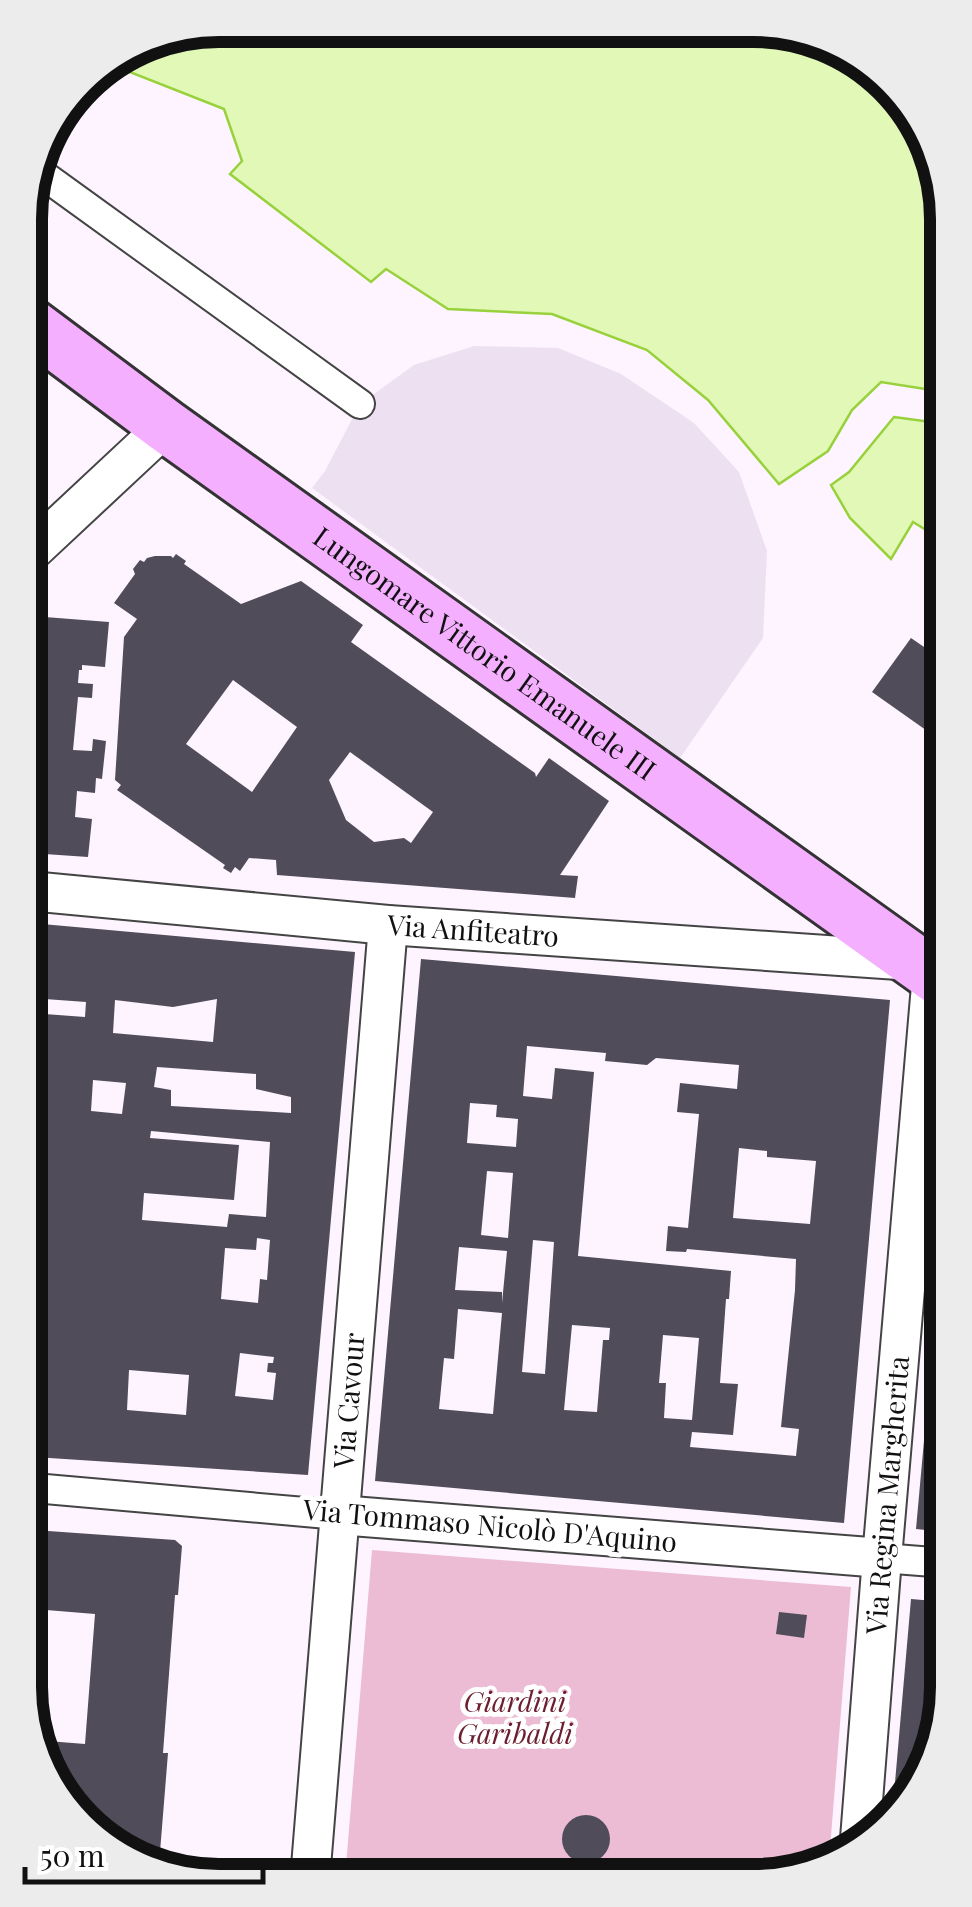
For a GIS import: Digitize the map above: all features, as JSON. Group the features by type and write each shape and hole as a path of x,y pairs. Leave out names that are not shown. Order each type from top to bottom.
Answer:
{"main road":[{"name":"Lungomare Vittorio Emanuele III","path":"42,333 929,972"}],"street":[{"path":"48,179 360,404"},
{"path":"42,541 166,426"},
{"name":"Via Anfiteatro","path":"42,891 929,972"},
{"name":"Via Cavour","path":"311,1864 388,925"},
{"name":"Via Regina Margherita","path":"861,1827 882,1558 926,1259 929,1010"},
{"name":"Via Tommaso Nicolò D'Aquino","path":"42,1489 929,1562"}],"green space":[{"name":"Giardini Garibaldi","path":"372,1550 851,1587 830,1846 787,1861 752,1864 346,1864"}],"shaded area":[{"path":"220,42 752,42 809,52 851,72 885,103 900,121 920,163 930,220 930,390 881,382 852,410 828,451 779,484 708,400 647,350 552,314 448,309 386,269 371,282 230,174 242,161 224,109 124,70 174,49"},
{"path":"474,346 558,348 621,374 694,423 739,472 767,551 763,638 680,758 312,488 360,404 414,365"},
{"path":"894,417 930,422 930,532 913,522 891,559 850,518 831,485 849,472"}],"building":[{"path":"176,554 186,561 184,564 241,604 301,581 363,625 351,642 536,777 549,758 609,801 560,875 578,876 575,898 277,875 276,860 249,858 240,871 235,867 231,873 117,790 121,785 115,780 124,637 137,619 114,603 140,560 155,556 173,558","holes":["233,680 297,727 252,792 186,744","350,752 433,812 411,843 404,838 374,842 346,820 329,780"]},
{"path":"42,617 109,622 105,667 82,665 79,670 78,683 93,684 92,698 78,697 73,750 92,751 93,739 106,741 102,779 96,778 95,793 77,791 75,817 92,819 88,857 42,854"},
{"path":"911,638 930,651 930,733 872,692"},
{"path":"42,924 355,952 308,1475 42,1458 42,1014 85,1017 86,1002 42,999","holes":["217,999 213,1042 113,1033 115,1000 173,1007","157,1067 256,1074 256,1089 291,1097 291,1113 171,1106 171,1090 154,1087","93,1080 126,1083 122,1114 91,1111","151,1131 270,1142 266,1217 229,1214 227,1227 142,1220 144,1193 234,1200 239,1145 150,1138","257,1238 270,1240 267,1280 260,1279 258,1303 221,1299 225,1248 256,1250","240,1353 274,1357 267,1372 276,1373 273,1400 235,1396","129,1370 189,1375 186,1415 127,1410"]},
{"path":"421,959 890,1000 844,1523 375,1481","holes":["527,1046 606,1053 605,1061 647,1065 656,1058 739,1065 737,1089 680,1083 677,1112 699,1114 688,1228 668,1226 666,1251 687,1249 796,1259 781,1427 799,1429 796,1456 690,1447 692,1432 733,1435 738,1384 720,1383 731,1271 578,1256 594,1072 555,1068 552,1099 523,1096","470,1103 497,1105 496,1117 518,1119 516,1147 467,1143","739,1148 767,1151 767,1157 816,1161 810,1224 733,1218","487,1171 513,1173 508,1238 481,1235","533,1240 554,1242 545,1374 522,1372","459,1247 507,1251 502,1303 502,1292 455,1290","458,1309 502,1313 493,1414 439,1409 444,1358 454,1359","572,1325 610,1328 609,1340 603,1340 597,1412 564,1410","663,1335 699,1338 692,1420 664,1418 666,1383 659,1383"]},
{"path":"929,1383 929,1530 916,1529"},
{"path":"42,1531 175,1540 182,1546 163,1753 168,1753 160,1852 131,1841 94,1813 72,1786 52,1744 85,1744 95,1614 42,1610"},
{"path":"911,1599 929,1601 926,1722 911,1766 894,1794"},
{"path":"779,1612 807,1615 804,1638 776,1634"},
{"path":"586,1815 603,1822 610,1839 603,1856 586,1863 569,1856 562,1839 569,1822"}]}
